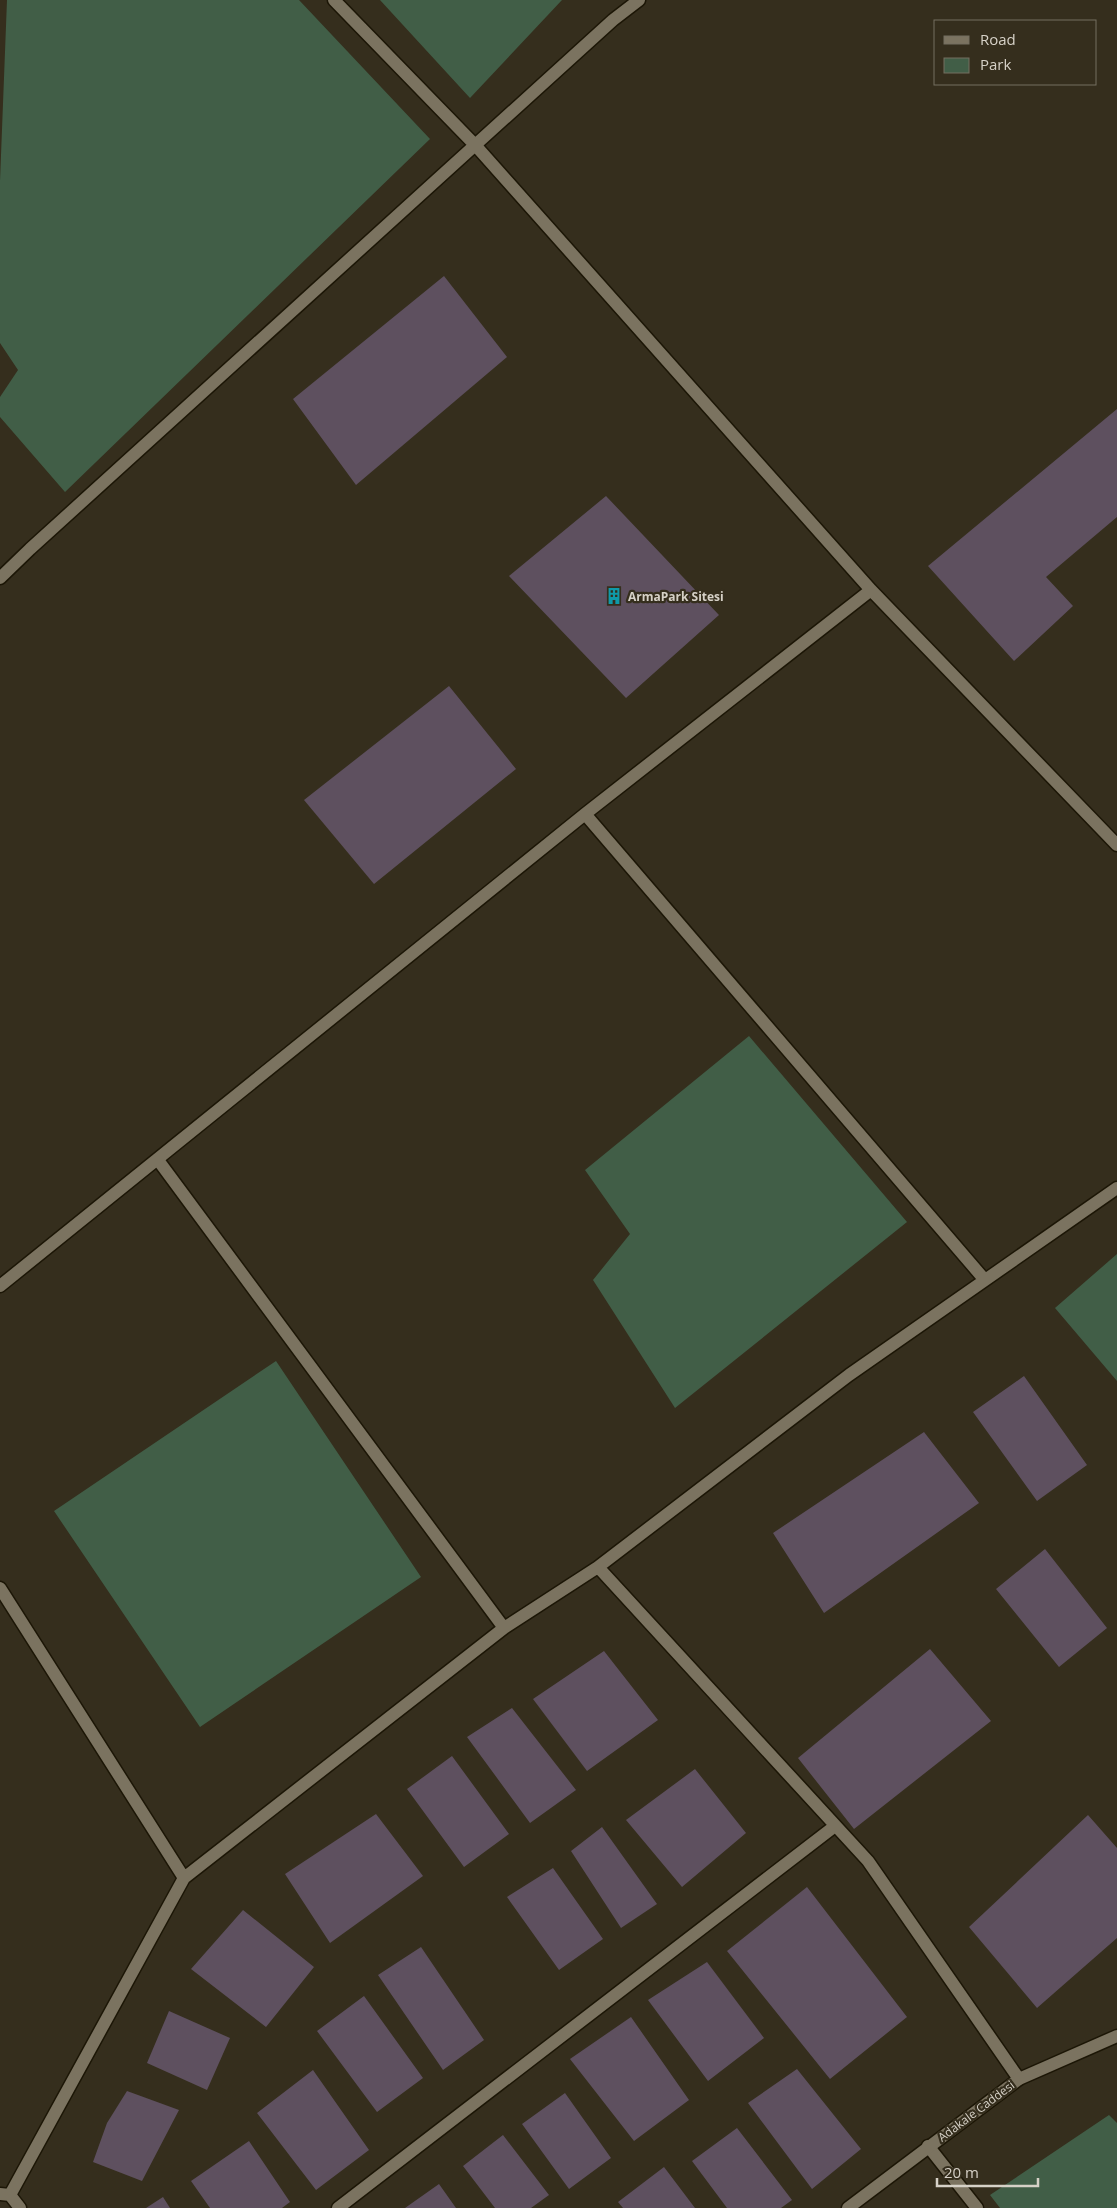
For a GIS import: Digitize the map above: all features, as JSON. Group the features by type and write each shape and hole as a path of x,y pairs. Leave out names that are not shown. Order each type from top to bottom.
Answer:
{"street":[{"path":"334,0 476,146 871,590 1117,844"},
{"path":"0,578 30,548 613,20 640,0"},
{"path":"0,1286 585,814 871,590"},
{"path":"585,814 984,1279"},
{"path":"158,1160 504,1628"},
{"path":"20,2208 5,2194 184,1878 504,1628 598,1567 849,1375 1117,1188"},
{"path":"598,1567 868,1861 1019,2079"},
{"path":"0,1588 184,1878"},
{"path":"338,2208 835,1826"},
{"name":"Adakale Caddesi","path":"848,2208 1019,2079 1117,2036"},
{"path":"928,2146 977,2208"}],"green space":[{"path":"7,0 299,0 430,139 65,492 0,417 0,397 18,370 0,343 0,181"},
{"path":"380,0 562,0 470,98"},
{"path":"749,1036 907,1222 675,1408 593,1280 630,1234 585,1170"},
{"path":"1117,1254 1117,1381 1055,1308"},
{"path":"276,1361 421,1577 200,1727 54,1511"},
{"path":"1109,2115 1117,2123 1117,2208 1000,2208 990,2195"}],"building":[{"path":"444,276 507,357 356,485 293,399"},
{"path":"1117,409 1117,517 1046,577 1073,606 1014,661 928,566"},
{"name":"ArmaPark Sitesi","path":"606,496 719,615 626,698 509,576"},
{"path":"449,686 516,769 374,884 304,800"},
{"path":"1024,1376 1087,1465 1037,1501 973,1412"},
{"path":"924,1432 979,1503 824,1613 773,1533"},
{"path":"1045,1549 1107,1628 1059,1667 996,1589"},
{"path":"930,1649 991,1721 854,1829 798,1758"},
{"path":"604,1651 658,1720 587,1771 533,1699"},
{"path":"512,1708 576,1790 530,1823 467,1737"},
{"path":"452,1756 509,1834 464,1867 407,1789"},
{"path":"695,1769 746,1833 682,1887 626,1820"},
{"path":"376,1814 423,1876 330,1943 285,1874"},
{"path":"1088,1815 1117,1848 1117,1938 1037,2008 969,1927"},
{"path":"602,1827 657,1904 621,1928 571,1851"},
{"path":"553,1868 603,1939 559,1970 507,1897"},
{"path":"807,1887 907,2017 830,2079 727,1951"},
{"path":"243,1910 314,1967 266,2027 191,1969"},
{"path":"421,1947 484,2040 443,2070 378,1975"},
{"path":"707,1962 764,2038 708,2081 648,2000"},
{"path":"364,1996 423,2078 377,2112 317,2031"},
{"path":"169,2011 230,2038 207,2090 147,2063"},
{"path":"631,2017 689,2100 634,2141 570,2059"},
{"path":"797,2069 861,2149 812,2189 748,2103"},
{"path":"313,2070 369,2150 316,2190 257,2113"},
{"path":"127,2091 179,2110 142,2181 93,2162 107,2123"},
{"path":"565,2093 611,2158 569,2189 522,2124"},
{"path":"737,2128 792,2200 781,2208 727,2208 692,2161"},
{"path":"503,2135 549,2195 531,2208 495,2208 463,2166"},
{"path":"249,2141 290,2202 282,2208 210,2208 191,2181"},
{"path":"664,2167 695,2208 623,2208 618,2202"},
{"path":"439,2184 456,2208 405,2208"},
{"path":"163,2197 170,2208 146,2208"}],"place":[{"name":"ArmaPark Sitesi","path":"614,596"}]}
